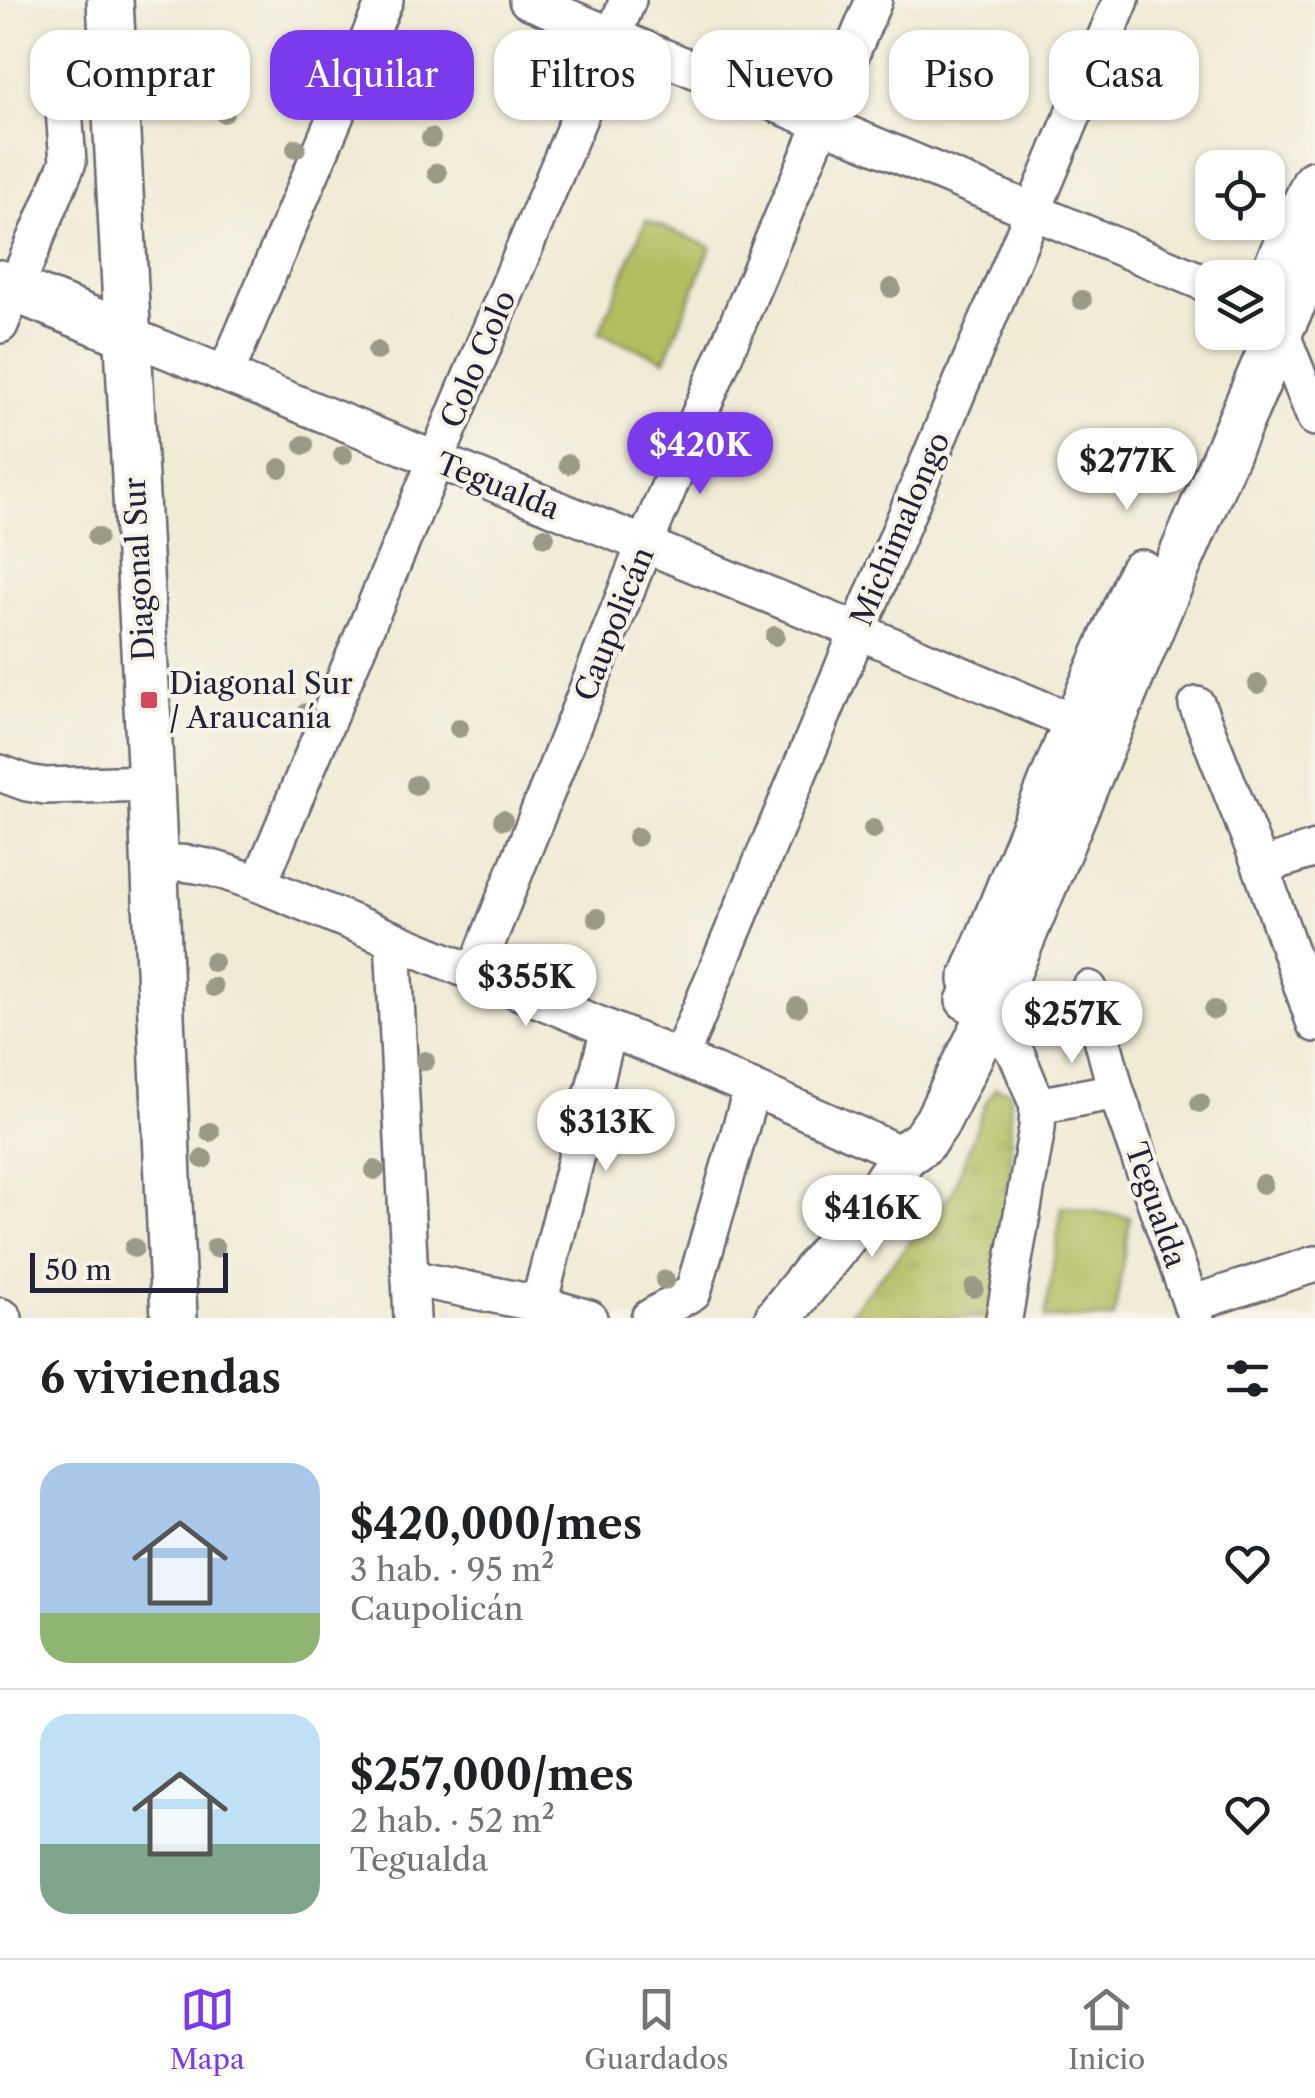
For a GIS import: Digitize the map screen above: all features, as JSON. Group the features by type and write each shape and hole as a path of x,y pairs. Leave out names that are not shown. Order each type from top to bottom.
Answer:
{"main road":[{"name":"Diagonal Sur","path":"110,0 174,1318"},
{"path":"1280,260 1315,184"},
{"path":"1285,298 1315,256"},
{"name":"Tegualda","path":"5,299 126,334"},
{"path":"778,1318 904,1156 922,1142 937,1122 977,1008 1092,730 1158,611 1256,350"}],"street":[{"path":"226,373 385,0"},
{"path":"526,0 598,30"},
{"name":"Colo Colo","path":"616,30 628,0"},
{"name":"Caupolicán","path":"475,973 644,546 874,0"},
{"name":"Michimalongo","path":"680,1058 1120,0"},
{"path":"671,60 1195,279"},
{"path":"5,299 68,162 65,120"},
{"name":"Colo Colo","path":"259,884 578,120"},
{"name":"Tegualda","path":"126,334 1092,730"},
{"path":"1278,350 1315,418"},
{"path":"1197,705 1261,867 1315,1024"},
{"path":"0,773 45,786 151,783"},
{"path":"1261,867 1315,849"},
{"path":"154,863 186,862 259,884 752,1088 904,1156"},
{"path":"393,939 412,1318"},
{"name":"Tegualda","path":"1088,989 1116,1091 1194,1311"},
{"path":"977,1008 1018,1056 1038,1106 1004,1318"},
{"path":"540,1304 610,1029"},
{"path":"649,1318 693,1292 752,1088"},
{"path":"1038,1106 1116,1091"},
{"path":"1194,1311 1315,1264"},
{"path":"410,1278 589,1318"}],"green space":[{"path":"646,220 711,247 665,360 599,333"},
{"path":"995,1088 1010,1091 1011,1148 1005,1234 990,1318 845,1318 952,1193 985,1104"},
{"path":"1062,1206 1130,1217 1114,1318 1045,1318"}],"place":[{"name":"Diagonal Sur / Araucanía","path":"149,700"}]}
